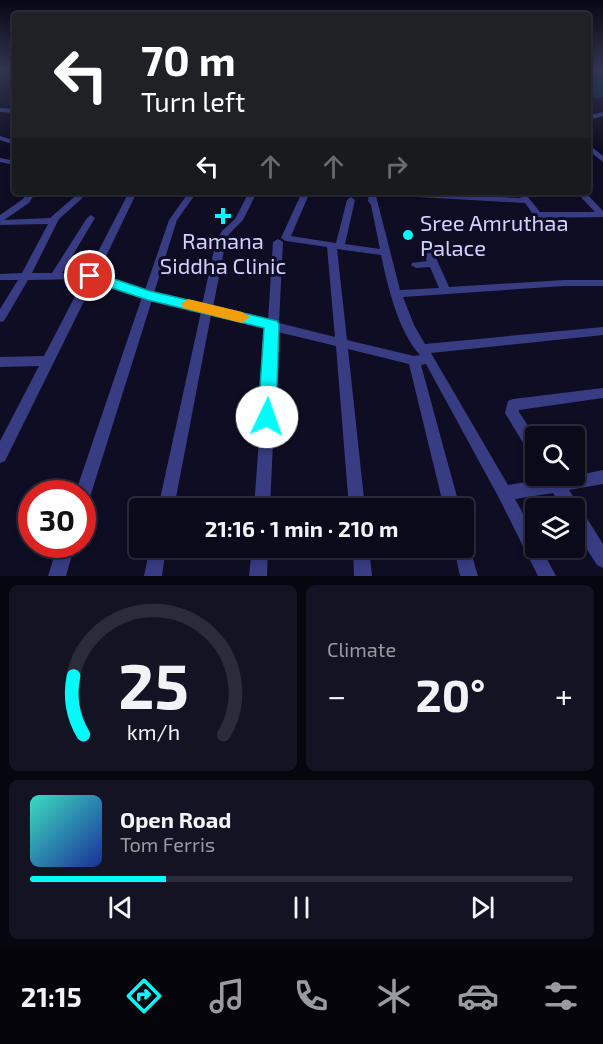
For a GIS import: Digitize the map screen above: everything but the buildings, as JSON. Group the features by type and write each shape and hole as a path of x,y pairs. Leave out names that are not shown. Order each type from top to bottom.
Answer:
{"street":[{"path":"591,117 603,114"},
{"path":"591,117 603,123"},
{"path":"591,149 603,160"},
{"path":"1,223 30,195"},
{"path":"0,318 25,277 54,221 82,195"},
{"path":"0,456 131,195"},
{"path":"88,480 173,220 191,195"},
{"path":"168,498 221,240 225,232 238,220 251,195"},
{"path":"305,195 286,238 387,253"},
{"path":"372,195 396,294 421,357 504,493 547,576"},
{"path":"454,195 526,201"},
{"path":"522,195 535,214 603,216"},
{"path":"582,195 603,216"},
{"path":"351,200 336,247 340,342 356,498"},
{"path":"55,276 91,218"},
{"path":"1,223 54,221"},
{"path":"263,498 278,242"},
{"path":"427,249 445,290"},
{"path":"416,265 433,263"},
{"path":"0,277 90,276 148,295 340,342 421,357 603,331"},
{"path":"396,294 564,283 603,283"},
{"path":"421,357 450,498"},
{"path":"0,362 47,361"},
{"path":"525,433 512,412 513,405 603,393"},
{"path":"585,478 603,477"},
{"path":"504,493 530,486"},
{"path":"585,531 603,560"},
{"path":"57,576 63,558"},
{"path":"153,576 156,558"},
{"path":"258,576 259,558"},
{"path":"362,558 363,576"},
{"path":"464,558 469,576"}],"water":[{"path":"591,95 603,95 603,97 591,99"}],"slow traffic":[{"path":"188,304 242,317"}],"place":[{"name":"Ramana Siddha Clinic","path":"223,216"},
{"name":"Sree Amruthaa Palace","path":"408,235"}],"route":[{"path":"90,276 148,295 272,324 267,417"}]}
